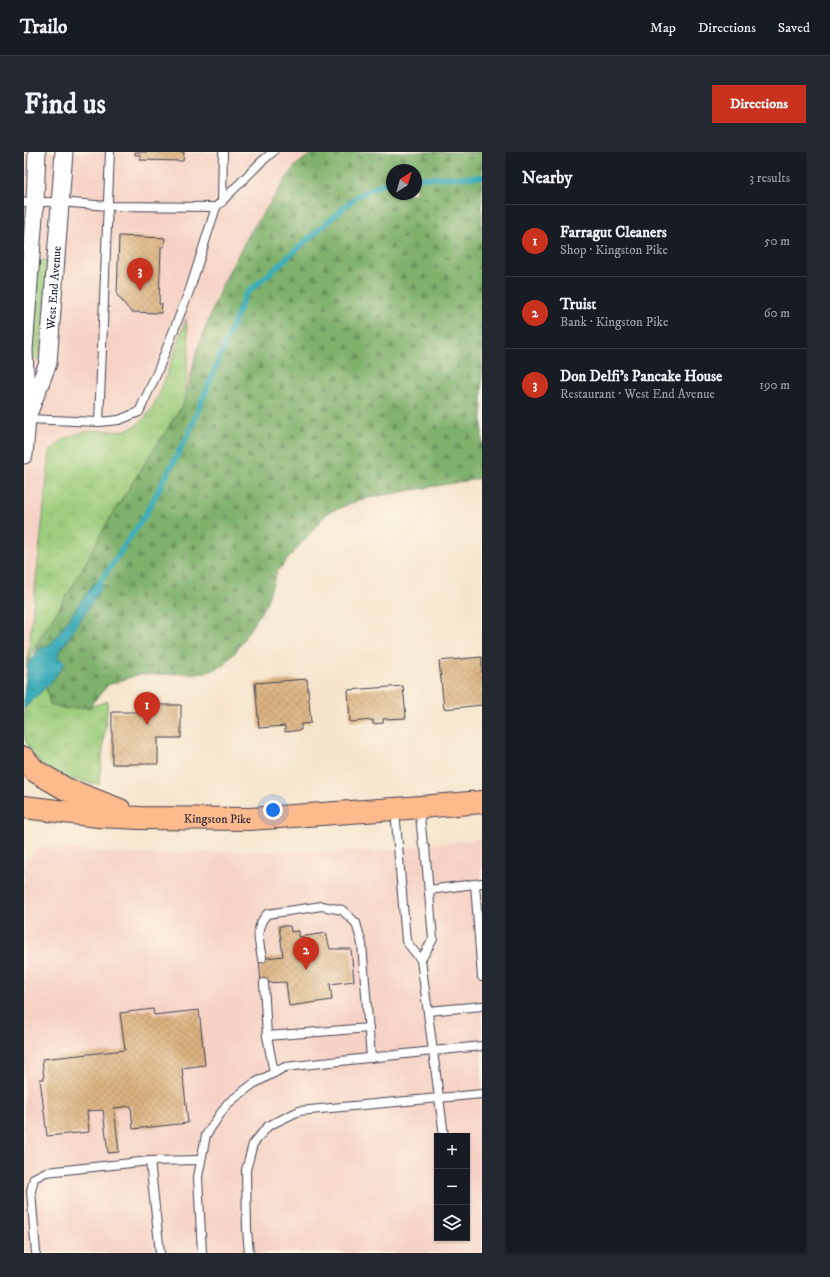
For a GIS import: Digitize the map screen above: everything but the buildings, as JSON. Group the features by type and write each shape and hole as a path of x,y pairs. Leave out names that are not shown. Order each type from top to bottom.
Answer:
{"main road":[{"path":"24,758 35,771 66,789 140,818"},
{"name":"Kingston Pike","path":"24,807 98,816 249,819 482,802"}],"street":[{"name":"West End Avenue","path":"24,456 24,350 30,202 37,152"},
{"name":"West End Avenue","path":"25,419 48,363 64,152"}],"lane":[{"path":"99,422 110,152"},
{"path":"25,419 99,422 119,420 139,412 157,373 190,289 219,205 223,152"},
{"path":"30,202 60,202 108,206 219,205 261,162 273,152"},
{"path":"419,807 423,845 425,847 433,938 421,960"},
{"path":"395,809 406,941 421,960 444,1133"},
{"path":"429,890 479,884 482,977"},
{"path":"262,958 258,934 261,920 267,914 322,906 342,910 356,924 362,944 371,1058"},
{"path":"264,983 267,1036 274,1073"},
{"path":"428,1011 482,1006"},
{"path":"267,1036 369,1028"},
{"path":"202,1253 198,1177 206,1135 227,1104 253,1084 285,1067 482,1046"},
{"path":"249,1253 247,1233 246,1170 253,1144 268,1126 299,1111 482,1094"},
{"path":"36,1253 31,1191 34,1178 46,1172 150,1160 201,1160"},
{"path":"150,1160 160,1253"}],"shaded area":[{"path":"24,152 313,152 295,166 249,234 221,287 197,350 184,403 111,516 35,646 24,654"},
{"path":"482,839 482,1253 24,1253 24,861 27,857 42,847 135,855 248,851 377,851"}],"green space":[{"path":"313,152 482,152 482,478 362,499 327,513 277,572 266,604 236,651 223,666 204,673 137,675 108,685 89,707 65,709 50,704 46,686 37,662 35,646 74,584 111,516 184,403 197,350 221,287 249,234 295,166"},
{"path":"43,260 47,261 49,265 40,356 36,360 32,357 31,353 38,264"},
{"path":"186,319 189,346 184,403 111,516 74,584 35,646 27,665 50,451 63,440 79,433 90,431 120,431 132,428 138,424 154,405 170,366"},
{"path":"46,686 50,704 89,707 108,701 99,784 79,781 53,772 37,759 28,747 24,734 24,709"}],"water":[{"path":"95,582 103,585 57,656 65,662 52,681 24,709 27,665 38,650 51,644"}],"waterway":[{"path":"422,178 482,177"},
{"path":"96,588 144,517 188,435 245,295 357,196 386,183"}],"place":[{"name":"Don Delfi's Pancake House","path":"140,291"},
{"name":"Farragut Cleaners","path":"147,725"},
{"name":"Truist","path":"306,970"}]}
